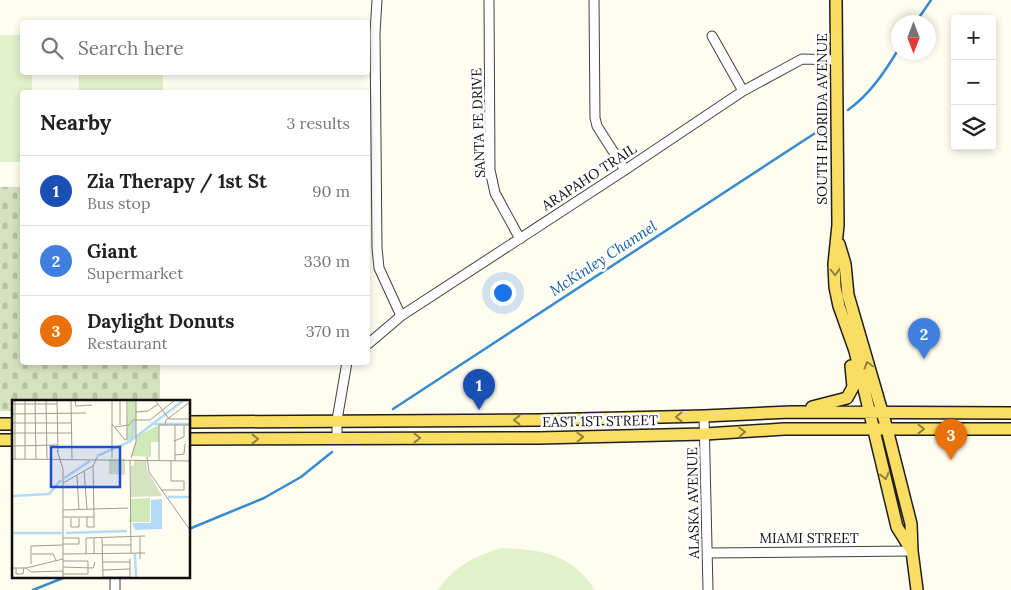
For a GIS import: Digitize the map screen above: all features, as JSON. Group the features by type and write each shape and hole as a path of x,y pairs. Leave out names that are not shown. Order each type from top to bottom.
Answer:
{"main road":[{"name":"SOUTH FLORIDA AVENUE","path":"836,0 837,237 834,264 835,287 838,306 855,351 872,429 897,527 912,551"},
{"name":"SOUTH FLORIDA AVENUE","path":"837,237 845,264 848,295 887,429 911,524 916,590"},
{"path":"791,412 847,398 853,387 850,357 841,326 838,306"},
{"name":"EAST 1ST STREET","path":"190,422 539,420 791,412 1011,413"},
{"name":"EAST 1ST STREET","path":"190,439 539,438 706,434 784,429 1011,429"}],"street":[{"path":"377,0 375,33 377,248 379,268 401,316"},
{"name":"SANTA FE DRIVE","path":"489,0 490,170 495,193 520,239"},
{"path":"594,0 595,118 597,126 625,170"},
{"path":"712,36 743,91"},
{"name":"ARAPAHO TRAIL","path":"370,342 401,316 743,91 802,59 837,60"},
{"path":"338,439 337,420 346,365"},
{"name":"ALASKA AVENUE","path":"704,416 706,434 708,590"},
{"path":"228,439 230,421"},
{"name":"MIAMI STREET","path":"707,553 912,551"}],"green space":[{"path":"0,35 20,35 20,75 32,75 32,90 20,90 20,162 0,162"},
{"path":"79,75 163,75 163,90 79,90"},
{"path":"0,187 20,187 20,365 160,365 160,400 12,400 12,411 0,411"},
{"path":"501,548 529,550 554,556 576,568 595,590 437,590 451,574 465,563"}],"waterway":[{"name":"McKinley Channel","path":"921,15 931,0"},
{"name":"McKinley Channel","path":"848,110 876,83 892,60"},
{"name":"McKinley Channel","path":"393,409 826,126"},
{"name":"McKinley Channel","path":"190,529 264,498 301,477 332,452"},
{"name":"McKinley Channel","path":"33,590 63,578"}],"place":[{"name":"Giant","path":"924,359"},
{"name":"Zia Therapy / 1st St","path":"479,410"},
{"name":"Daylight Donuts","path":"951,460"}]}
